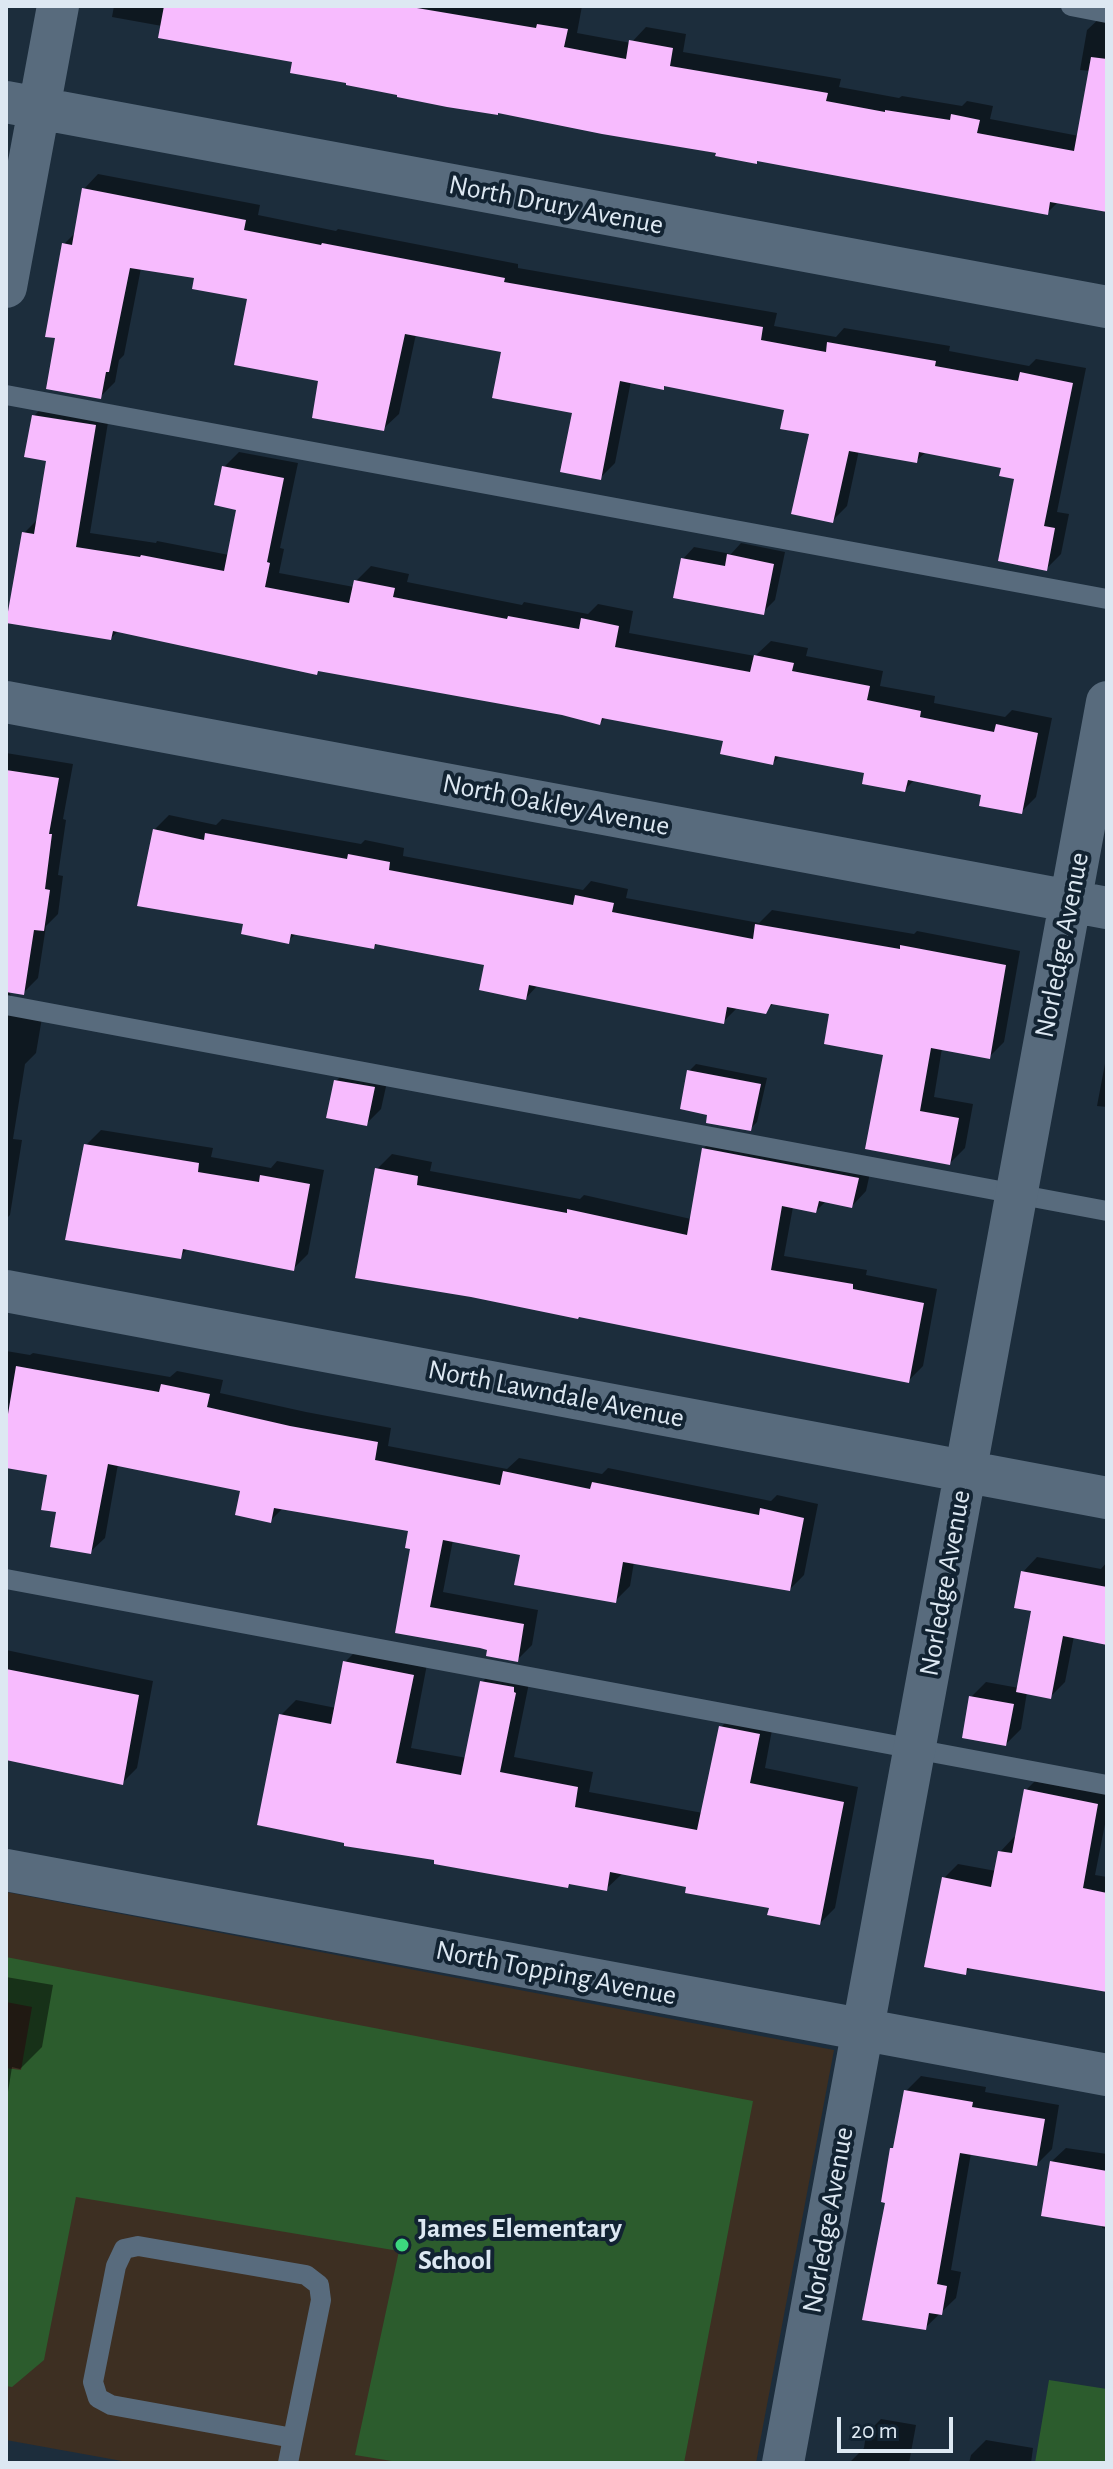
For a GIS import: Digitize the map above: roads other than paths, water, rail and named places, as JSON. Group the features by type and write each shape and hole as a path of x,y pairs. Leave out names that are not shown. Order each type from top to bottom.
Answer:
{"street":[{"path":"6,287 23,105 58,6"},
{"name":"North Drury Avenue","path":"23,105 1107,307"},
{"name":"North Oakley Avenue","path":"6,702 1089,904"},
{"name":"Norledge Avenue","path":"783,2463 1016,1194 1089,904 1107,702"},
{"name":"North Lawndale Avenue","path":"6,1291 1107,1498"},
{"name":"North Topping Avenue","path":"6,1870 1107,2075"}],"lane":[{"path":"1071,6 1107,13"},
{"path":"6,395 1107,599"},
{"path":"6,1005 1107,1211"},
{"path":"6,1579 1107,1785"},
{"path":"288,2463 321,2300 319,2285 306,2275 138,2246 124,2249 116,2266 93,2382 98,2398 111,2405 293,2438"}],"place":[{"name":"James Elementary School","path":"402,2245"}]}
